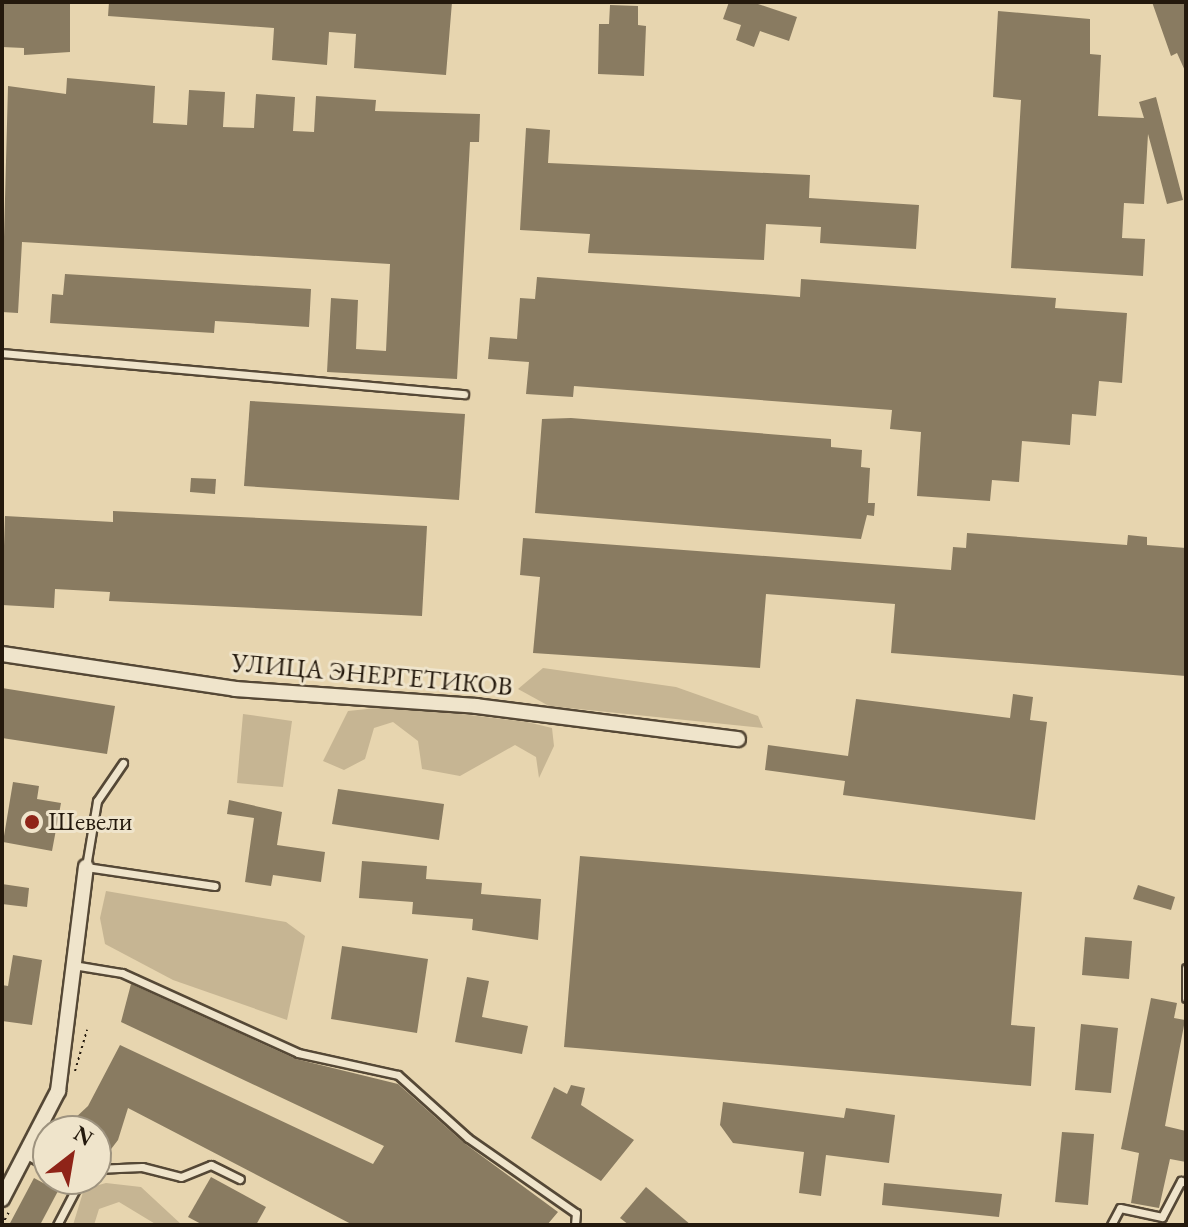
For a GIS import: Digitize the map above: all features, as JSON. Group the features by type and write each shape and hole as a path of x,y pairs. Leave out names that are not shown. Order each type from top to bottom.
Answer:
{"street":[{"name":"УЛИЦА ЭНЕРГЕТИКОВ","path":"2,654 235,689 476,706 738,739"},
{"path":"2,1199 58,1091 71,965 86,867"}],"lane":[{"path":"2,353 464,394"},
{"path":"123,763 97,801 86,867 215,886"},
{"path":"71,965 122,973 298,1053 398,1075 468,1138 576,1213 575,1225"},
{"path":"1186,968 1186,998"},
{"path":"25,1154 32,1158"},
{"path":"112,1168 142,1167 181,1177 211,1165 240,1179"},
{"path":"1111,1225 1120,1208 1162,1217 1181,1181 1186,1183"},
{"path":"57,1225 73,1195"}],"shaded area":[{"path":"543,668 676,687 758,716 763,728 549,706 518,689"},
{"path":"396,706 527,722 552,728 554,746 539,778 536,757 515,745 460,776 422,769 418,741 393,722 374,728 365,759 344,770 323,761 348,711"},
{"path":"243,714 292,721 283,787 237,783"},
{"path":"106,891 286,922 305,936 287,1020 173,980 105,944 100,918"},
{"path":"112,1184 141,1187 182,1225 157,1225 119,1202 99,1209 94,1225 73,1225 82,1195 112,1195"}],"building":[{"path":"2,2 70,2 70,52 24,55 24,48 2,47"},
{"path":"109,2 452,2 446,75 354,68 356,34 329,32 327,65 272,60 274,28 108,16"},
{"path":"729,2 752,2 797,17 789,41 760,31 754,47 736,40 741,25 723,19"},
{"path":"1152,2 1186,2 1186,73 1177,53 1171,56"},
{"path":"610,5 638,6 638,25 646,26 644,76 598,74 599,24 609,24"},
{"path":"998,11 1090,19 1090,54 1101,55 1098,116 1144,118 1139,102 1156,97 1183,200 1167,204 1148,134 1144,204 1124,203 1122,238 1145,239 1143,276 1011,268 1021,100 993,97"},
{"path":"67,78 155,86 153,123 187,125 189,90 225,92 223,127 254,128 256,94 295,97 293,131 314,132 316,96 376,100 375,111 480,114 479,142 470,142 457,379 327,372 331,298 358,300 356,349 386,351 390,264 22,242 18,313 2,312 8,86 66,94"},
{"path":"526,128 550,130 548,163 810,175 809,198 919,205 916,249 820,243 821,227 766,224 764,260 588,253 590,234 520,230"},
{"path":"65,274 311,289 309,327 215,321 214,333 50,323 52,294 63,295"},
{"path":"537,277 800,297 801,279 1056,298 1055,308 1127,313 1122,383 1099,381 1096,416 1072,414 1070,445 1022,441 1019,482 992,480 990,501 917,496 921,432 890,429 892,410 574,386 573,397 526,394 529,362 488,359 490,337 517,339 520,298 535,299"},
{"path":"250,401 465,414 459,500 244,486"},
{"path":"571,418 831,439 831,447 862,450 861,467 870,468 868,503 875,503 874,516 867,515 861,539 535,513 542,419"},
{"path":"191,478 216,479 215,494 190,492"},
{"path":"113,511 427,526 422,616 109,601 110,592 55,589 54,608 2,605 5,516 113,522"},
{"path":"967,533 1127,545 1128,535 1147,537 1147,545 1186,548 1186,676 891,653 895,604 766,594 760,668 533,653 540,577 520,575 523,538 951,570 953,547 966,548"},
{"path":"2,688 115,706 107,754 2,738"},
{"path":"1013,694 1033,697 1030,720 1047,722 1035,820 843,795 845,781 765,770 768,745 848,756 856,699 1010,718"},
{"name":"Шевели","path":"13,782 39,786 37,799 61,803 52,851 3,842"},
{"path":"338,789 444,804 439,840 332,824"},
{"path":"229,800 282,812 277,845 325,852 321,882 273,875 271,886 245,882 254,818 227,814"},
{"path":"580,856 1022,892 1011,1025 1035,1027 1031,1086 564,1047"},
{"path":"362,861 427,866 426,879 482,883 481,894 541,899 538,940 472,930 473,919 412,914 413,902 359,898"},
{"path":"2,884 29,888 27,907 2,904"},
{"path":"1138,885 1175,897 1171,910 1133,899"},
{"path":"1085,937 1132,941 1129,979 1082,975"},
{"path":"342,946 428,959 417,1033 331,1019"},
{"path":"13,955 42,960 32,1025 2,1021 2,985 8,986"},
{"path":"467,977 489,981 482,1017 528,1026 522,1054 455,1042"},
{"path":"131,984 296,1059 398,1084 464,1143 558,1212 547,1225 353,1225 128,1108 118,1140 112,1148 112,1115 78,1115 88,1106 120,1045 373,1164 384,1146 121,1022"},
{"path":"1151,998 1177,1003 1174,1018 1185,1020 1165,1126 1186,1131 1186,1162 1170,1159 1159,1208 1131,1203 1139,1153 1121,1149"},
{"path":"1081,1024 1118,1028 1111,1093 1075,1090"},
{"path":"571,1085 585,1088 581,1105 634,1140 601,1181 531,1138 554,1087 567,1094"},
{"path":"723,1102 844,1118 846,1108 895,1115 889,1163 826,1155 821,1196 799,1193 804,1152 733,1143 720,1125"},
{"path":"1062,1132 1094,1134 1088,1205 1055,1202"},
{"path":"211,1177 266,1207 256,1225 203,1225 188,1217"},
{"path":"32,1182 32,1195 56,1195 40,1225 9,1225"},
{"path":"884,1183 1002,1194 999,1217 882,1205"},
{"path":"646,1187 691,1225 629,1225 620,1218"}],"place":[{"name":"Шевели","path":"32,822"}]}
